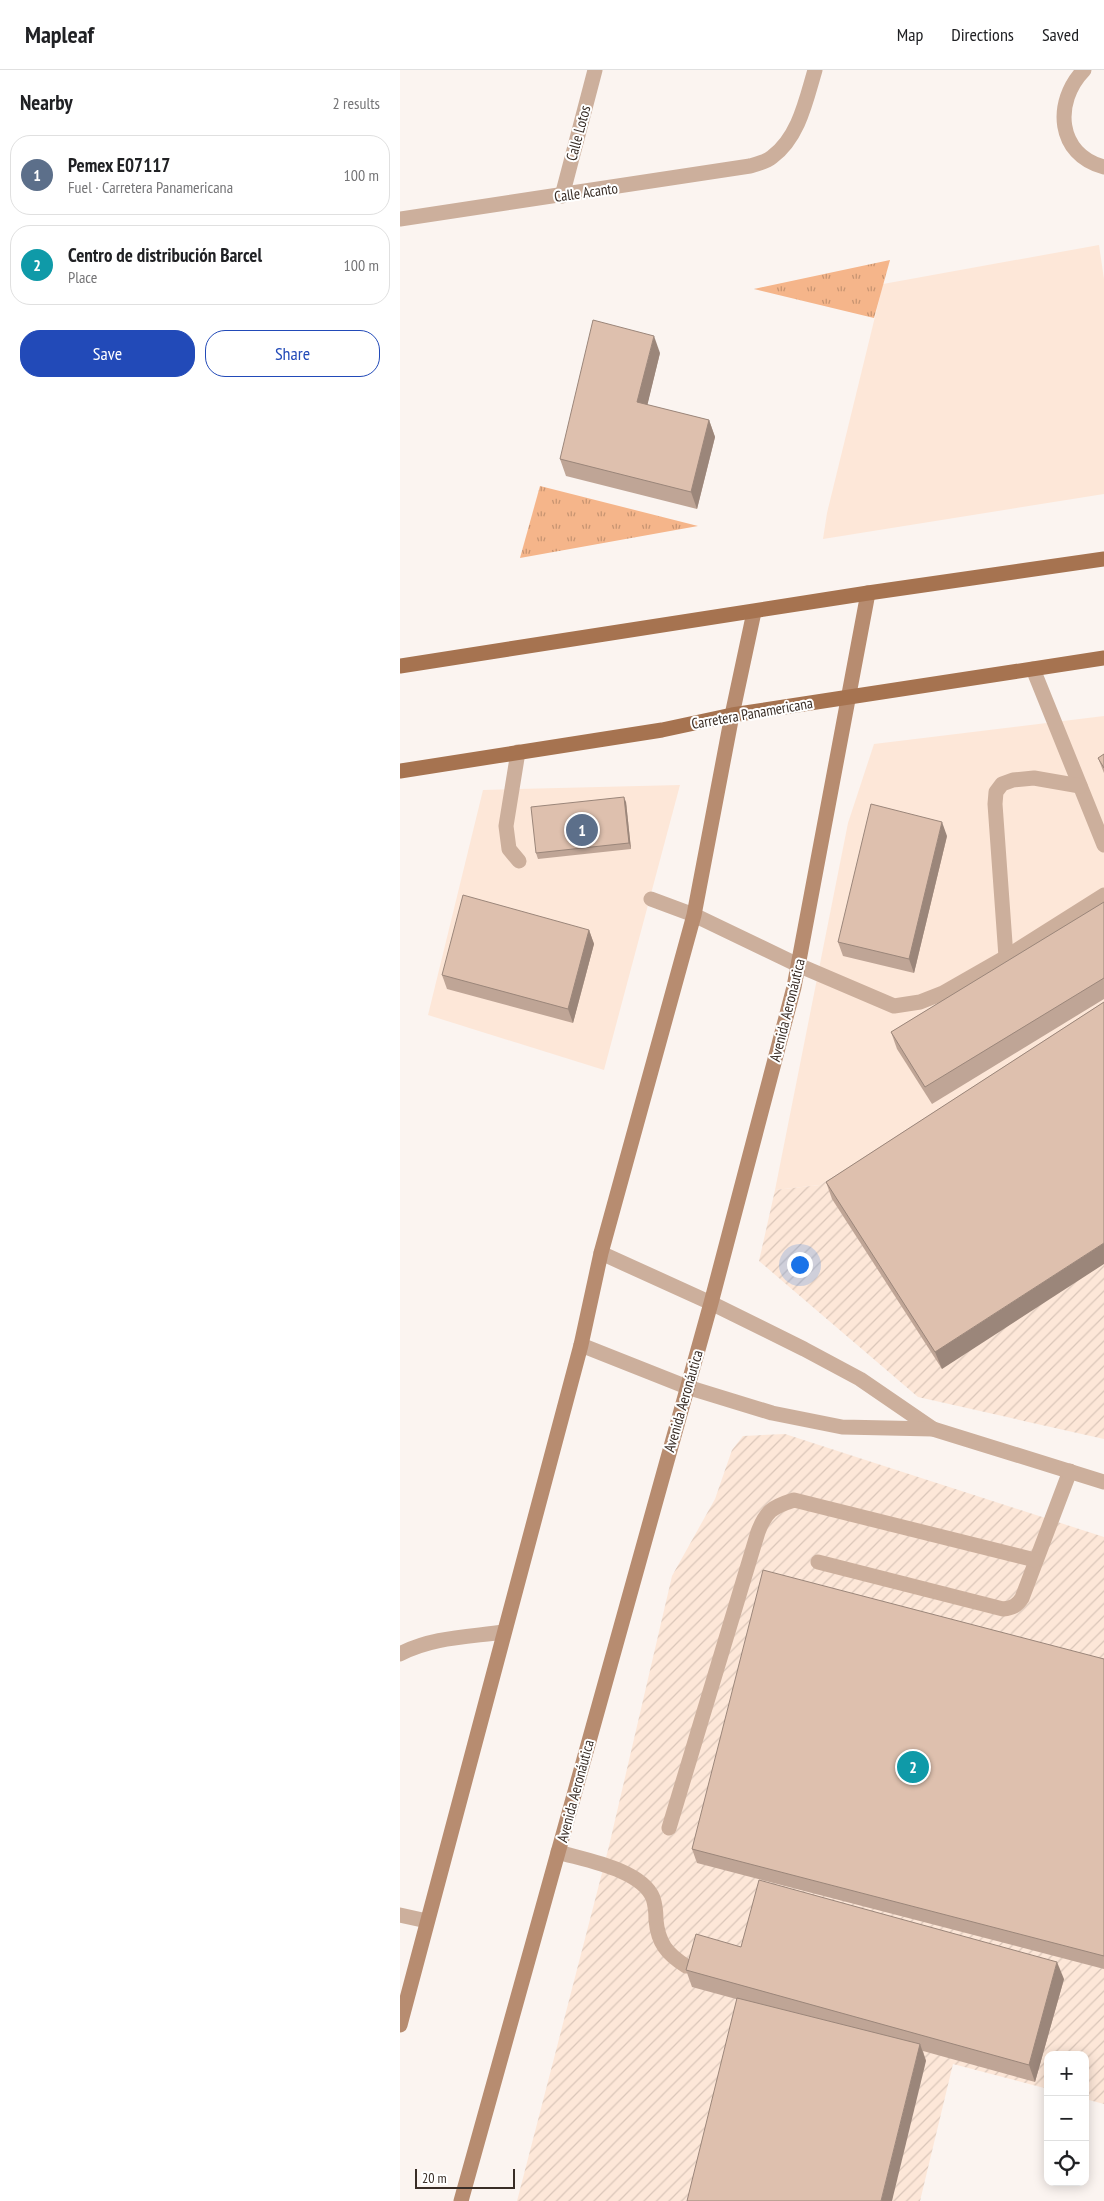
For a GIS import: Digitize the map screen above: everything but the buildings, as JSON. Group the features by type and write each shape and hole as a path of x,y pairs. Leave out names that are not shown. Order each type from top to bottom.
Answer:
{"main road":[{"path":"400,666 868,593 1104,559"},
{"name":"Avenida Aeronáutica","path":"461,2201 711,1303 798,965 868,593"},
{"path":"400,2025 581,1345 601,1253 694,915 732,715 754,612"},
{"name":"Carretera Panamericana","path":"400,772 662,730 732,715 1104,658"}],"street":[{"name":"Calle Lotos","path":"562,196 595,70"},
{"name":"Calle Acanto","path":"400,219 726,172 750,166 771,158 784,145 796,127 815,70"},
{"path":"1084,70 1072,82 1064,100 1063,119 1069,138 1080,154 1096,165 1104,167"},
{"path":"1033,669 1104,845"},
{"path":"518,752 506,826 509,849 519,861"},
{"path":"1006,957 995,804 996,792 1002,784 1022,778 1080,786"},
{"path":"651,899 694,915 798,965 894,1006 920,1002 943,993 1006,957 1104,895"},
{"path":"601,1253 711,1303 860,1379 933,1430"},
{"path":"581,1345 687,1387 772,1413 842,1427 933,1430 1070,1470 1104,1482"},
{"path":"818,1562 1003,1609 1018,1604 1070,1470"},
{"path":"669,1828 758,1532 764,1516 775,1506 794,1500 1035,1560"},
{"path":"400,1654 416,1645 437,1640 504,1632"},
{"path":"558,1852 619,1870 641,1883 653,1897 657,1931 662,1946 672,1957 686,1966"},
{"path":"400,1915 427,1921"}],"shaded area":[{"path":"1099,245 1104,279 1104,494 823,539 827,513 883,284"},
{"path":"1104,716 1104,1007 820,1185 775,1190 848,823 874,744"},
{"path":"680,785 604,1070 428,1015 483,790"},
{"path":"1104,1007 1104,1439 918,1397 759,1261 775,1190 820,1185"},
{"path":"785,1434 1104,1537 1104,2104 1089,2100 1089,2051 1044,2051 1044,2088 953,2064 920,2201 517,2201 609,1846 672,1576 715,1499 732,1450 743,1436"}],"green space":[{"path":"890,260 874,318 754,289"},
{"path":"540,486 698,526 520,558"}],"place":[{"name":"Pemex E07117","path":"582,830"},
{"name":"Centro de distribución Barcel","path":"913,1767"}]}
